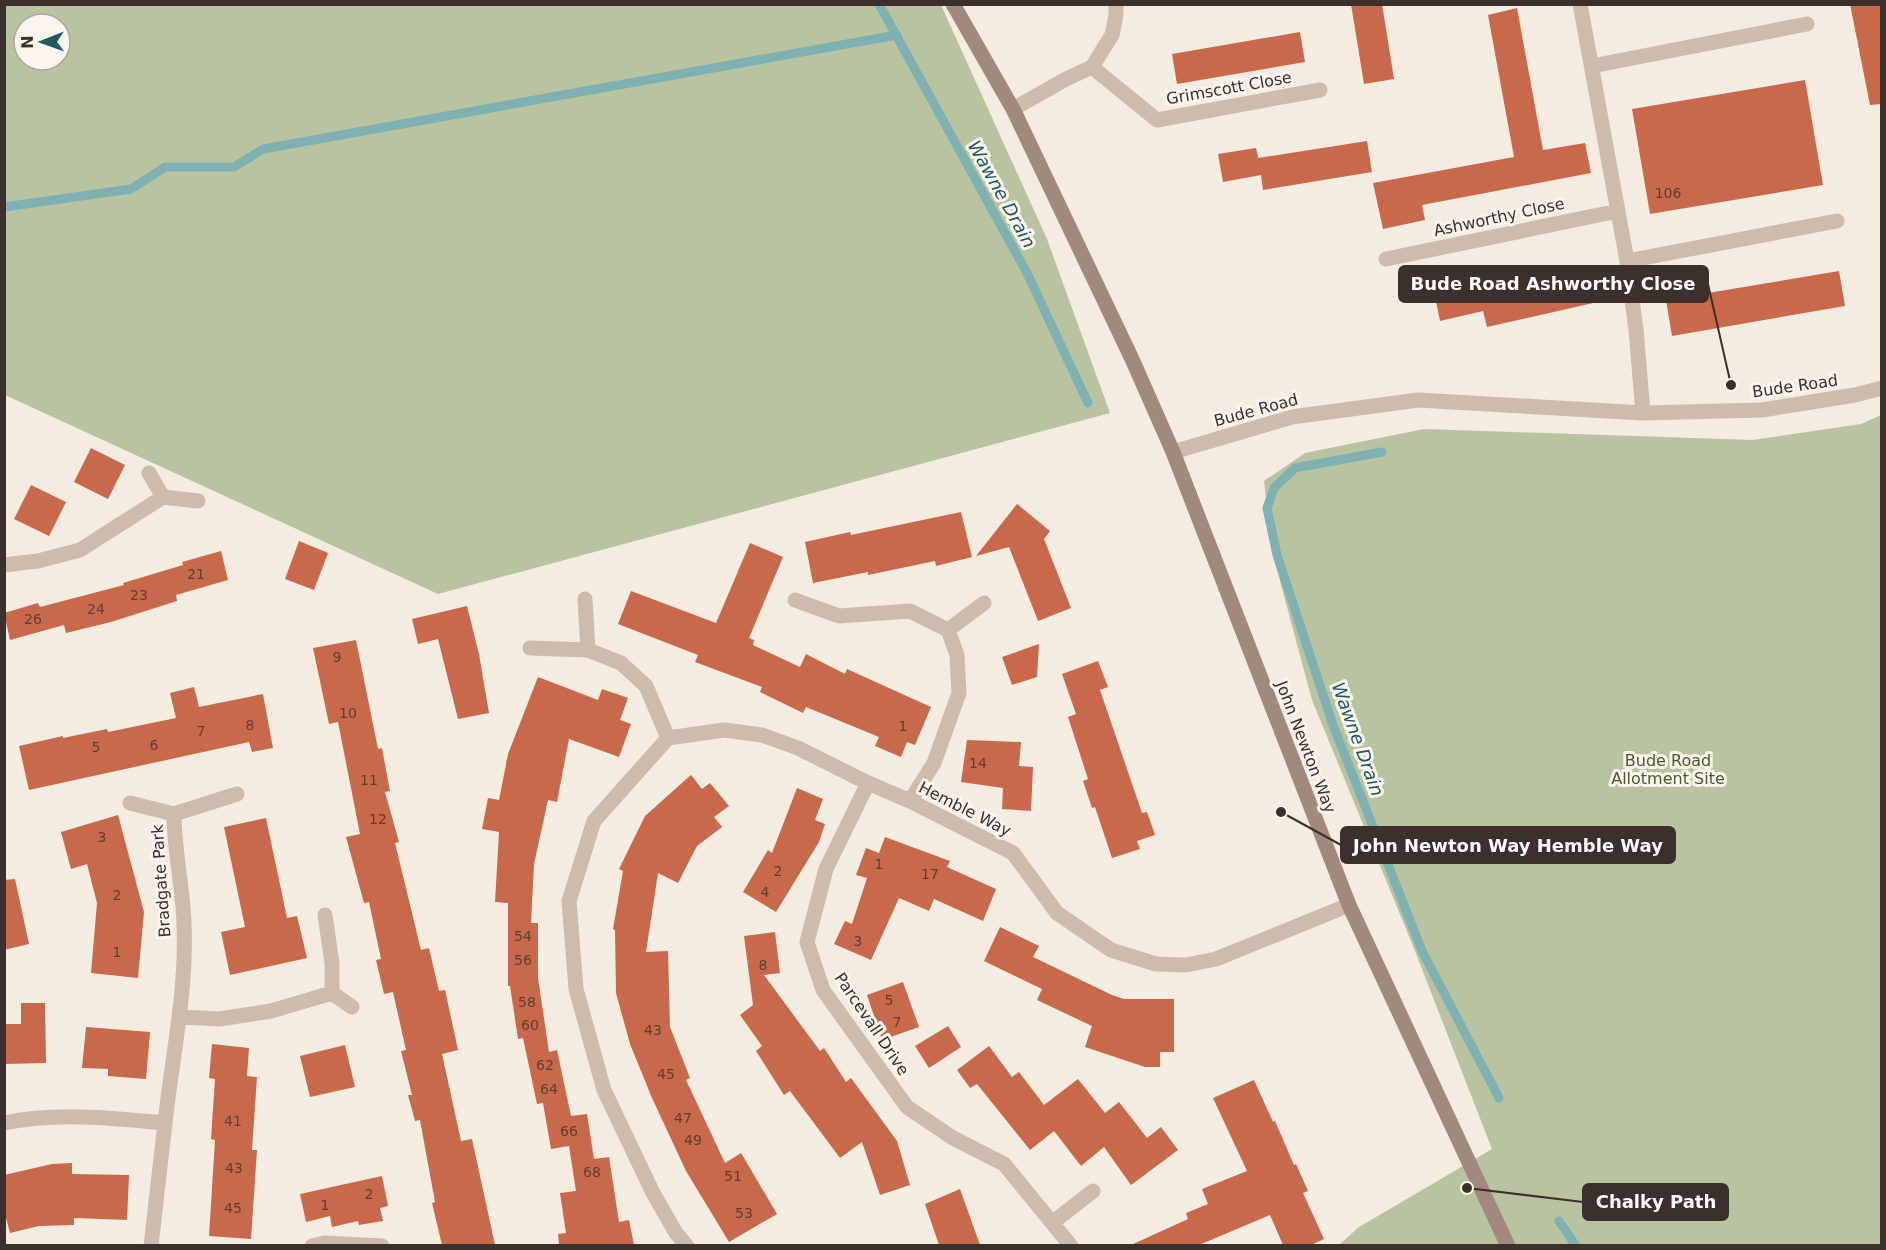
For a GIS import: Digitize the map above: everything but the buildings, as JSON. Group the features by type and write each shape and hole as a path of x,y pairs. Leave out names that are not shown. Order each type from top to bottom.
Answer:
{"street":[{"path":"953,4 1013,109 1132,359 1173,452"},
{"path":"1013,109 1092,67 1112,35 1116,4"},
{"path":"1580,4 1628,261 1643,414"},
{"path":"1592,66 1807,24"},
{"name":"Grimscott Close","path":"1092,67 1157,120 1320,90"},
{"name":"Ashworthy Close","path":"1386,259 1618,211"},
{"path":"1628,261 1837,221"},
{"name":"Bude Road","path":"1173,452 1292,417 1418,400 1643,414 1762,410 1855,395 1881,388"},
{"name":"John Newton Way","path":"1173,452 1348,905 1508,1245"},
{"path":"149,472 162,497"},
{"path":"4,566 38,561 80,550 162,497 198,501"},
{"path":"585,599 588,650"},
{"path":"795,600 838,616 910,611 948,630 957,655 958,693 934,763 910,801"},
{"path":"948,630 984,603"},
{"path":"530,648 588,650 621,663 646,686 668,738 594,821 569,901 576,989 604,1090 653,1193 676,1233 687,1245"},
{"name":"Hemble Way","path":"668,738 724,730 762,735 798,748 1013,853 1057,913 1111,950 1156,964 1185,965 1216,959 1348,905"},
{"name":"Parcevall Drive","path":"868,783 826,869 807,942 823,990 907,1107 953,1138 1004,1164 1071,1245"},
{"name":"Bradgate Park","path":"130,803 174,814 237,794"},
{"name":"Bradgate Park","path":"151,1245 170,1072 180,1017 184,923 174,840 174,814"},
{"path":"325,915 332,963 332,993"},
{"path":"180,1017 219,1019 272,1011 332,993"},
{"path":"332,993 352,1007"},
{"path":"4,1123 21,1119 110,1117 165,1123"},
{"path":"1052,1223 1093,1191"},
{"path":"312,1245 324,1243 382,1245"}],"green space":[{"path":"5,5 941,5 1047,239 1110,413 438,594 5,395"},
{"name":"Bude Road Allotment Site","path":"1881,415 1881,1245 1339,1245 1359,1227 1492,1149 1413,946 1312,700 1272,551 1264,481 1305,453 1424,429 1752,440 1861,424"}],"waterway":[{"name":"Wawne Drain","path":"879,4 1027,273 1088,403"},
{"path":"4,207 131,189 165,167 234,167 263,149 897,35"},
{"name":"Wawne Drain","path":"1382,452 1295,468 1274,488 1267,508 1277,555 1333,725 1422,951 1499,1098"},
{"name":"Wawne Drain","path":"1559,1221 1576,1246"}],"place":[{"name":"Bude Road Ashworthy Close","path":"1731,385"},
{"name":"John Newton Way Hemble Way","path":"1281,812"},
{"name":"Chalky Path","path":"1467,1188"}]}
